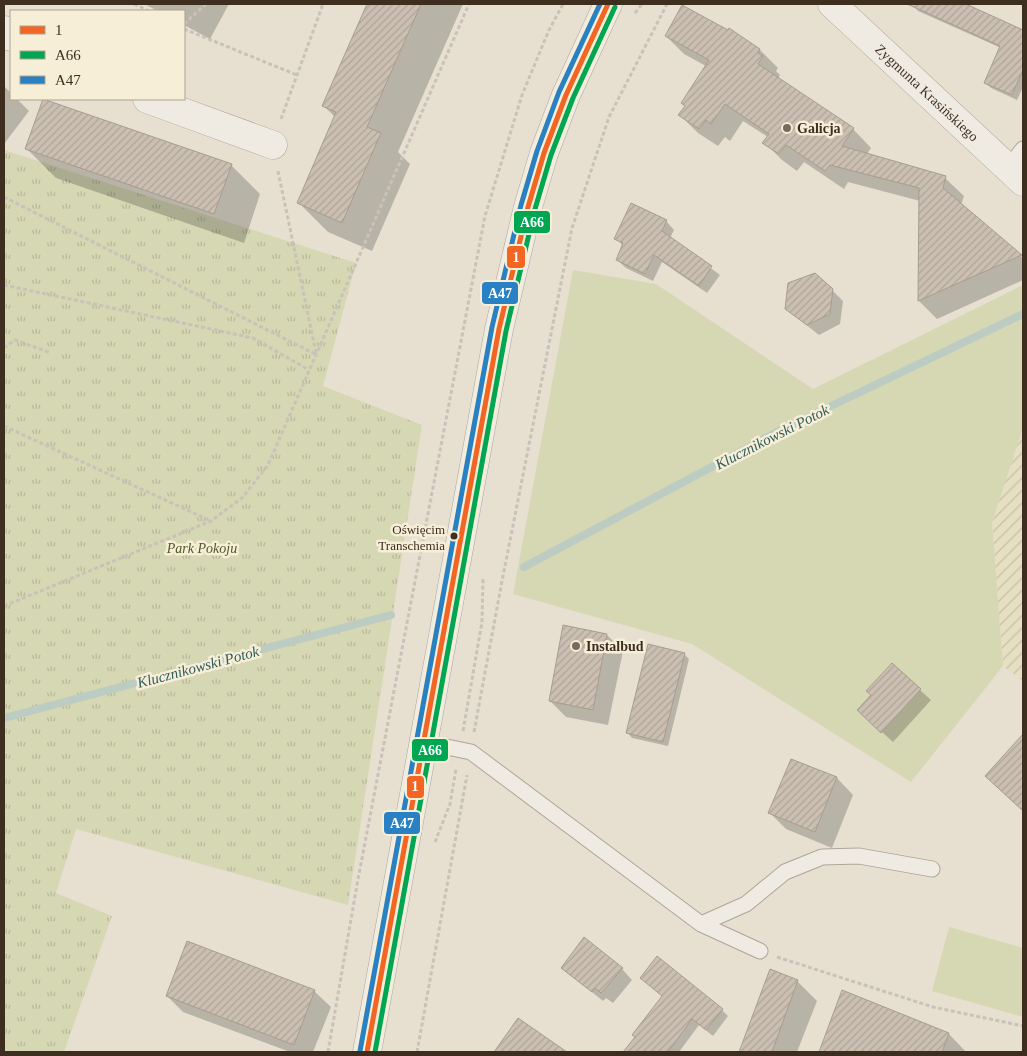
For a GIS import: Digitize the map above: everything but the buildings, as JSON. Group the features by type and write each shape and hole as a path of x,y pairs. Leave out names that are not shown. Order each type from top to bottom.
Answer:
{"street":[{"path":"367,1052 483,408 516,255 544,153 566,95 608,4"},
{"name":"Zygmunta Krasińskiego","path":"832,4 1018,166"},
{"path":"150,100 273,145"}],"lane":[{"path":"423,742 466,750 701,924 760,951"},
{"path":"701,924 746,904 785,872 822,856 859,856 932,869"}],"path":[{"path":"134,4 147,10"},
{"path":"185,23 206,4"},
{"path":"316,354 273,145 323,4"},
{"path":"4,606 212,521 242,498 268,465 469,4"},
{"path":"328,1052 360,869 485,216 522,95 562,4"},
{"path":"631,18 642,4"},
{"path":"433,846 450,804 466,750 504,571 572,228 609,117 667,4"},
{"path":"185,29 297,75"},
{"path":"4,197 316,354"},
{"path":"4,286 253,338 309,370"},
{"path":"4,348 15,340 51,353"},
{"path":"4,426 212,521"},
{"path":"417,1052 466,750 482,622 483,577"},
{"path":"760,951 933,1007 1023,1026"}],"shaded area":[{"path":"1023,427 1023,681 1003,666 992,523"}],"green space":[{"name":"Park Pokoju","path":"4,150 356,263 323,386 422,425 348,905 76,829 56,893 112,916 64,1052 4,1052"},
{"path":"573,270 656,284 813,389 1023,285 1023,427 992,523 1003,666 911,782 692,644 513,594"},
{"path":"949,927 1023,948 1023,1017 932,991"}],"waterway":[{"name":"Klucznikowski Potok","path":"524,567 779,431 1023,314"},
{"name":"Klucznikowski Potok","path":"4,718 391,615"}],"transit line":[{"name":"A47","path":"360,1051 492,327 521,205 537,151 559,92 600,4"},
{"name":"1","path":"367,1052 499,329 528,207 544,153 566,95 608,4"},
{"name":"A66","path":"375,1052 506,331 535,209 551,155 573,98 615,7"}],"place":[{"name":"Galicja","path":"787,128"},
{"name":"Oświęcim Transchemia","path":"454,536"},
{"name":"Instalbud","path":"576,646"}]}
